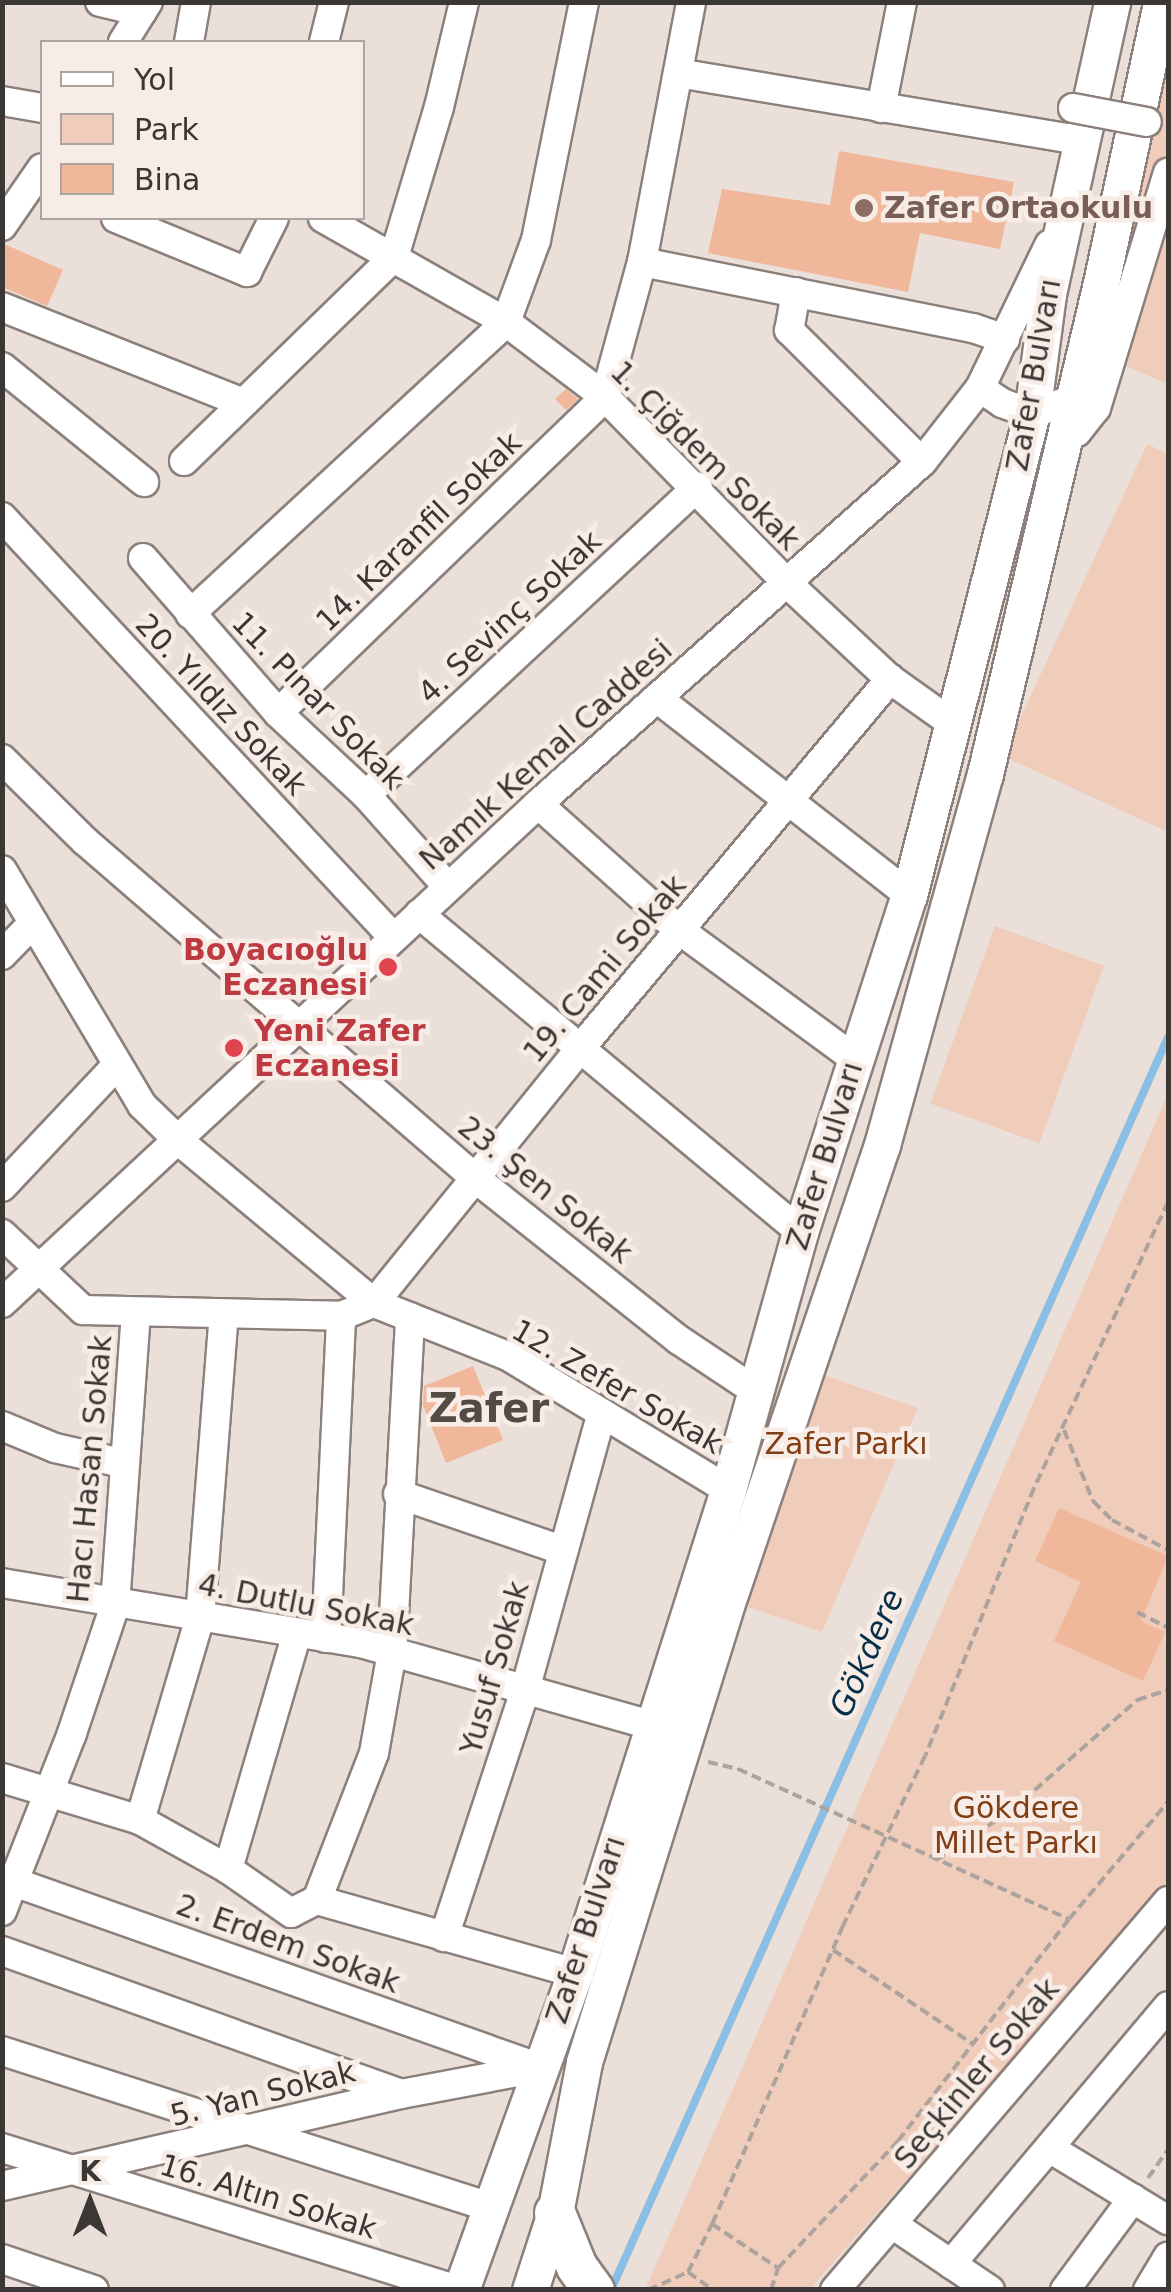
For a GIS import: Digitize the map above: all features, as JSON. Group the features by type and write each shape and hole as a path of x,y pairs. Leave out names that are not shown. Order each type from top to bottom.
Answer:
{"highway":[{"path":"560,2225 577,2267 594,2290"}],"main road":[{"name":"Zafer Bulvarı","path":"459,2290 493,2208 575,1973 728,1490 800,1232 909,895 1032,414 1048,294 1112,2"},
{"name":"Zafer Bulvarı","path":"530,2288 560,2225 584,2062 731,1591 882,1145 985,774 1074,399 1161,2"}],"street":[{"path":"100,2 145,7 124,40"},
{"path":"189,40 196,2"},
{"path":"324,40 334,2"},
{"path":"184,462 394,257 439,107 464,2"},
{"path":"190,614 506,322 536,240 584,2"},
{"path":"605,398 642,262 691,2"},
{"path":"881,108 902,2"},
{"path":"678,72 1084,141"},
{"path":"2,101 40,108"},
{"path":"1073,108 1158,124"},
{"path":"1064,438 1077,432 1096,408 1168,173"},
{"path":"2,226 39,179"},
{"name":"Namık Kemal Caddesi","path":"2,1303 538,804 922,462 980,388 1067,206"},
{"path":"121,220 247,272 273,220"},
{"name":"1. Çiğdem Sokak","path":"327,220 506,322 605,398 698,488 787,583 890,679 953,724"},
{"path":"642,262 973,328 1005,340"},
{"path":"796,292 789,330 922,462"},
{"path":"2,307 243,403"},
{"path":"2,367 144,482"},
{"path":"980,388 1002,403 1032,414 1074,399"},
{"name":"14. Karanfil Sokak","path":"278,713 605,398"},
{"name":"4. Sevinç Sokak","path":"366,794 698,488"},
{"name":"20. Yıldız Sokak","path":"2,517 393,937"},
{"name":"11. Pınar Sokak","path":"143,558 278,713 366,794 448,887"},
{"name":"19. Cami Sokak","path":"374,1304 578,1050 789,804 890,679"},
{"path":"658,698 909,895"},
{"name":"23. Şen Sokak","path":"2,759 85,841 475,1178 679,1340 757,1392"},
{"path":"538,804 678,929 855,1059"},
{"name":"12. Zefer Sokak","path":"2,870 142,1106 180,1140 374,1304 508,1356 728,1490"},
{"path":"419,914 800,1232"},
{"path":"2,955 33,923"},
{"path":"2,1187 117,1064"},
{"path":"2,1234 82,1310 341,1316 374,1304"},
{"name":"Hacı Hasan Sokak","path":"2,1911 115,1604 122,1463 136,1313"},
{"path":"140,1820 200,1618 224,1314"},
{"path":"326,1638 341,1316"},
{"path":"2,1778 140,1820 228,1869 291,1913 317,1900 374,1753 392,1652 410,1318"},
{"name":"Yusuf Sokak","path":"444,1937 526,1690 601,1416"},
{"path":"2,1426 55,1448 122,1463"},
{"path":"398,1494 562,1550"},
{"name":"4. Dutlu Sokak","path":"2,1583 392,1652 652,1725"},
{"path":"228,1869 297,1633"},
{"name":"2. Erdem Sokak","path":"14,1882 540,2068"},
{"path":"317,1900 575,1973"},
{"name":"Seçkinler Sokak","path":"835,2290 1168,1901"},
{"path":"2,1951 400,2094"},
{"path":"951,2264 1168,2006"},
{"path":"2,2052 493,2208"},
{"name":"5. Yan Sokak","path":"2,2186 76,2173 400,2094 540,2068"},
{"name":"16. Altın Sokak","path":"2,2148 459,2290"},
{"path":"1051,2149 1168,2220"},
{"path":"1065,2290 1134,2198"},
{"path":"892,2224 990,2290"},
{"path":"1148,2290 1168,2257"},
{"path":"2,2260 94,2290"}],"path":[{"path":"648,2290 688,2272 712,2224 888,1836 1034,1488 1168,1202"},
{"path":"1064,1430 1094,1501 1112,1520 1168,1550"},
{"path":"1137,1612 1168,1628"},
{"path":"938,1859 1012,1810 1137,1700 1168,1690"},
{"path":"738,1769 1069,1919"},
{"path":"772,2290 778,2268 898,2141 1069,1919 1168,1802"},
{"path":"833,1950 973,2044"},
{"path":"1134,2198 1168,2150"},
{"path":"712,2224 778,2268"},
{"path":"688,2272 713,2290"}],"green space":[{"path":"1168,61 1168,384 1099,355"},
{"path":"1147,444 1168,454 1168,832 1003,756"},
{"path":"995,926 1104,966 1039,1143 930,1104"},
{"name":"Gökdere Millet Parkı","path":"1168,1094 1168,1883 810,2289 645,2290"},
{"name":"Zafer Parkı","path":"815,1372 918,1408 822,1632 739,1604"}],"building":[{"path":"839,151 1014,182 1000,249 920,233 908,292 708,253 722,189 830,205"},
{"path":"2,243 63,270 47,306 2,287"},
{"path":"566,389 578,399 566,410 555,399"},
{"path":"473,1366 503,1440 446,1463 423,1405 424,1386"},
{"path":"1059,1508 1168,1556 1141,1621 1165,1632 1143,1681 1054,1641 1081,1582 1035,1561"}],"waterway":[{"name":"Gökdere","path":"611,2290 1168,1037"}],"place":[{"name":"Zafer Ortaokulu","path":"864,208"},
{"name":"Boyacıoğlu Eczanesi","path":"388,967"},
{"name":"Yeni Zafer Eczanesi","path":"234,1048"}],"district":[{"name":"Zafer","path":"489,1408"}]}
